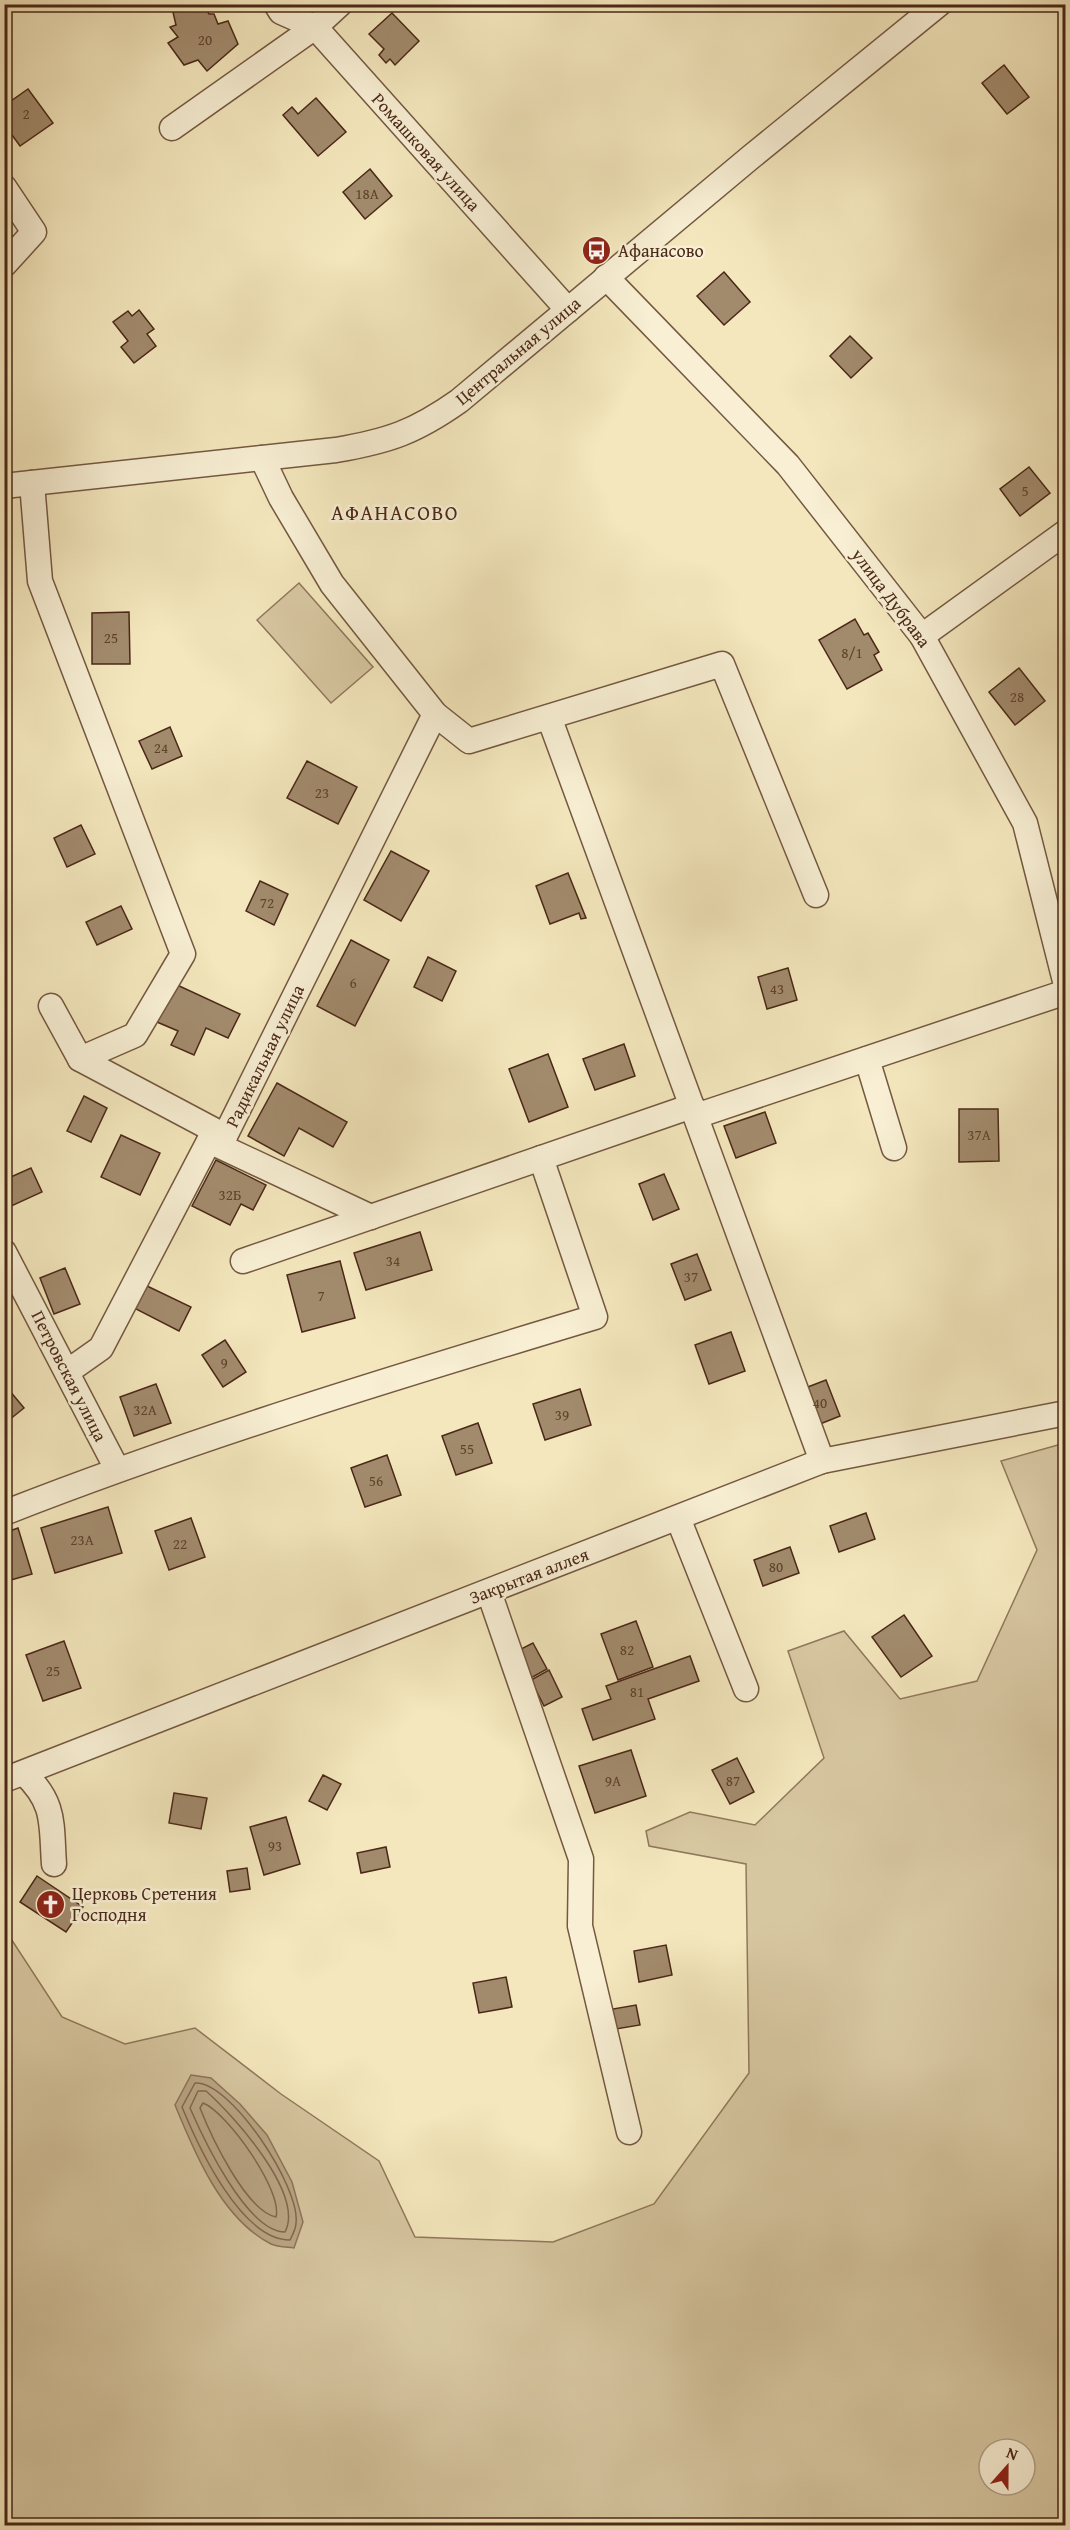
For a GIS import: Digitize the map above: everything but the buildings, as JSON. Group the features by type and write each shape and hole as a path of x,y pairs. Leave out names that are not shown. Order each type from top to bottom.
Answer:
{"street":[{"name":"Ромашковая улица","path":"276,4 281,12 315,27 568,310"},
{"path":"172,128 315,27 340,4"},
{"name":"Центральная улица","path":"4,486 379,443 406,434 459,401 606,277 939,4"},
{"path":"4,187 34,232 4,264"},
{"name":"улица Дубрава","path":"606,277 788,465 922,636 1025,823 1065,985"},
{"path":"262,458 281,498 332,584 435,714 469,741 722,664 816,896"},
{"path":"32,483 40,581 183,954 135,1035 80,1059"},
{"path":"922,636 1065,532"},
{"name":"Радикальная улица","path":"67,1372 101,1348 217,1139 435,714"},
{"path":"549,717 822,1461"},
{"path":"243,1261 541,1158 867,1059 1065,992"},
{"path":"51,1006 80,1059 217,1139 371,1217"},
{"path":"867,1059 894,1148"},
{"path":"4,1513 117,1469 420,1370 595,1317 541,1158"},
{"name":"Петровская улица","path":"4,1252 117,1469"},
{"name":"Закрытая аллея","path":"10,1777 822,1461 1065,1413"},
{"path":"678,1518 746,1689"},
{"path":"489,1592 581,1859 580,1926 629,2132"},
{"path":"10,1777 39,1787 50,1806 54,1864"}],"shaded area":[{"path":"299,583 373,667 331,703 257,620"},
{"path":"1065,1443 1065,2525 5,2525 4,1928 62,2017 125,2044 195,2028 281,2094 379,2161 415,2237 553,2242 654,2204 749,2073 746,1864 649,1846 646,1831 690,1812 755,1825 824,1758 788,1651 844,1631 900,1699 977,1681 1037,1550 1001,1461"}],"water":[{"path":"191,2075 211,2078 240,2104 267,2135 292,2182 303,2222 294,2248 271,2244 254,2233 238,2219 212,2184 175,2105"}],"place":[{"name":"Афанасово","path":"597,251"},
{"name":"Церковь Сретения Господня","path":"51,1904"}],"district":[{"name":"АФАНАСОВО","path":"395,513"}]}
